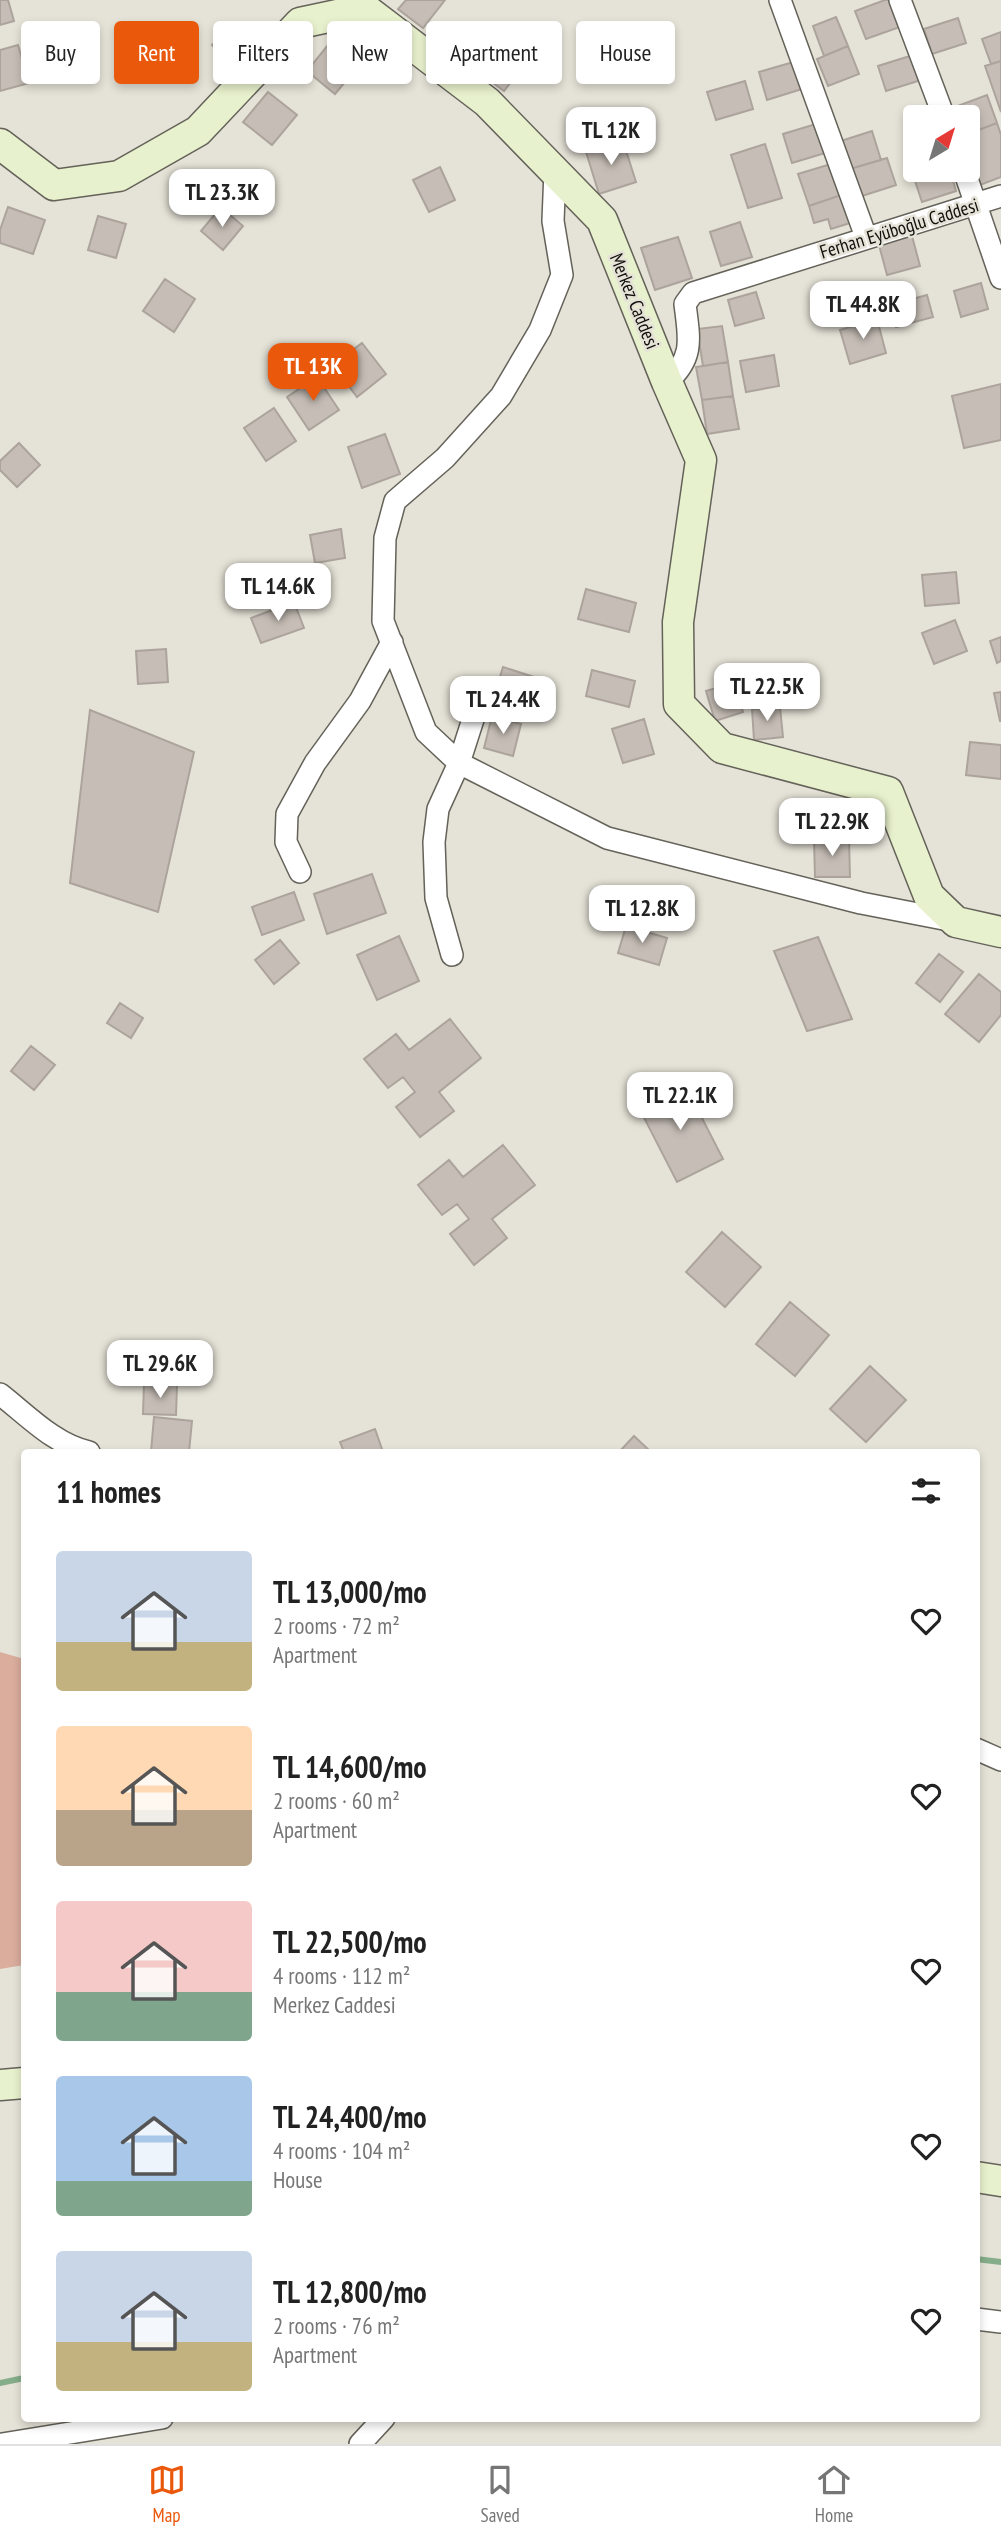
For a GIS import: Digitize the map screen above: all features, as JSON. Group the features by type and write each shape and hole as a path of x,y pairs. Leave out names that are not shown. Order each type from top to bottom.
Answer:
{"street":[{"path":"780,0 866,237"},
{"path":"900,0 939,105"},
{"name":"Merkez Caddesi","path":"0,144 54,185 119,176 198,131 300,23 365,9 487,102 603,220 701,460 678,622 679,705 722,748 888,792 929,896 956,922"},
{"path":"555,171 553,221 562,275 540,330 501,396 445,457 395,502 386,538 383,621 426,732 459,763 607,838 862,903 1001,932"},
{"path":"969,182 1001,278"},
{"name":"Ferhan Eyüboğlu Caddesi","path":"667,382 680,371 690,345 685,304 692,293 1001,196"},
{"path":"300,872 286,842 287,814 315,763 360,701 392,642"},
{"path":"452,955 436,898 434,842 438,809 459,763 476,710"},
{"path":"0,1394 57,1439 74,1449"},
{"path":"980,1751 1001,1760"},
{"path":"0,2085 21,2083"},
{"path":"980,2178 1001,2181"},
{"path":"980,2319 1001,2322"},
{"path":"2,2444 137,2422"},
{"path":"360,2444 380,2422"}],"shaded area":[{"path":"0,1652 21,1658 21,1966 0,1969"}],"building":[{"path":"0,0 8,0 14,21 0,25"},
{"path":"406,0 445,0 423,28 398,9"},
{"path":"890,0 900,27 866,39 855,11"},
{"path":"836,17 848,46 824,56 813,26"},
{"path":"958,18 966,43 932,54 924,29"},
{"path":"1001,32 1001,61 991,64 982,39"},
{"path":"18,45 21,55 21,84 25,84 0,91 0,50"},
{"path":"327,46 327,84 343,84 335,94 313,76 313,64"},
{"path":"848,46 859,74 828,86 817,59"},
{"path":"913,55 921,80 886,91 878,66"},
{"path":"797,61 805,88 767,100 759,72"},
{"path":"1001,61 1001,112 985,66"},
{"path":"745,81 753,109 716,120 707,92"},
{"path":"495,84 510,84 504,91"},
{"path":"268,92 297,115 272,145 243,122"},
{"path":"987,95 997,123 980,129 980,105 960,105"},
{"path":"997,123 1001,135 1001,177 980,185 979,182 980,129"},
{"path":"816,124 825,153 792,163 783,134"},
{"path":"872,131 881,160 850,169 841,141"},
{"path":"623,141 636,182 599,194 586,152"},
{"path":"765,144 782,198 748,208 731,155"},
{"path":"887,158 896,185 859,197 850,169"},
{"path":"831,164 841,195 809,206 798,174"},
{"path":"440,167 455,200 429,212 413,180"},
{"path":"915,182 953,182 956,191 922,202"},
{"path":"841,195 850,223 831,229 828,219 814,223 809,206"},
{"path":"8,207 45,220 33,254 0,243 0,230"},
{"path":"221,207 243,226 223,250 201,231"},
{"path":"98,216 126,224 116,258 88,250"},
{"path":"740,222 752,257 721,266 710,232"},
{"path":"912,236 920,266 887,275 879,245"},
{"path":"678,237 692,278 655,290 641,248"},
{"path":"165,279 195,299 174,332 143,311"},
{"path":"981,283 988,309 961,317 954,291"},
{"path":"756,292 764,318 735,326 728,300"},
{"path":"927,295 933,317 896,327 890,305"},
{"path":"877,319 886,353 850,364 840,330"},
{"path":"722,326 728,362 703,366 697,329"},
{"path":"362,343 386,374 357,397 333,365"},
{"path":"774,355 779,386 746,392 740,361"},
{"path":"728,362 733,396 702,400 696,367"},
{"path":"317,377 339,410 309,430 287,397"},
{"path":"1001,384 1001,440 964,448 952,396"},
{"path":"733,396 739,429 707,434 702,400"},
{"path":"274,408 296,441 266,461 244,428"},
{"path":"385,434 400,474 362,488 348,447"},
{"path":"19,443 40,465 17,487 0,470 0,461"},
{"path":"341,529 345,558 315,563 310,535"},
{"path":"956,572 959,603 925,606 922,575"},
{"path":"586,589 636,603 629,632 578,619"},
{"path":"294,602 304,628 261,643 251,618"},
{"path":"955,620 967,651 934,664 922,633"},
{"path":"1001,637 1001,661 997,663 990,641"},
{"path":"166,649 168,682 138,684 136,651"},
{"path":"503,667 537,678 527,710 493,699"},
{"path":"592,670 635,681 629,707 586,696"},
{"path":"734,683 743,712 715,721 706,691"},
{"path":"1001,692 1001,721 1000,721 994,693"},
{"path":"780,707 783,737 754,740 752,709"},
{"path":"90,710 194,752 158,912 70,883"},
{"path":"492,716 521,724 513,756 484,748"},
{"path":"644,719 654,754 623,763 612,729"},
{"path":"970,742 1001,745 1001,779 966,775"},
{"path":"849,839 850,877 815,877 814,840"},
{"path":"372,874 386,913 327,934 314,894"},
{"path":"294,892 304,920 262,935 252,907"},
{"path":"626,926 667,938 659,965 618,953"},
{"path":"399,936 419,981 377,1000 357,955"},
{"path":"818,937 852,1019 807,1031 774,951"},
{"path":"280,940 299,963 274,984 255,960"},
{"path":"939,954 963,972 940,1002 916,983"},
{"path":"979,974 1001,992 1001,1015 979,1042 945,1014"},
{"path":"120,1003 143,1018 131,1038 107,1023"},
{"path":"450,1019 481,1058 439,1092 454,1111 420,1137 396,1107 415,1092 403,1077 388,1088 364,1059 396,1034 409,1050"},
{"path":"31,1046 55,1065 34,1090 11,1071"},
{"path":"683,1081 723,1159 677,1182 637,1104"},
{"path":"503,1145 535,1185 492,1219 507,1238 474,1265 450,1234 469,1219 457,1204 442,1215 418,1185 449,1160 463,1177"},
{"path":"722,1232 761,1267 725,1307 686,1272"},
{"path":"790,1302 829,1335 795,1376 756,1344"},
{"path":"870,1366 906,1400 866,1442 830,1409"},
{"path":"144,1384 177,1385 176,1415 143,1414"},
{"path":"154,1417 192,1421 189,1449 151,1449"},
{"path":"375,1429 382,1449 343,1449 340,1442"},
{"path":"634,1436 648,1449 622,1449"}],"waterway":[{"path":"980,2259 1001,2262"},
{"path":"0,2383 21,2379"}]}
